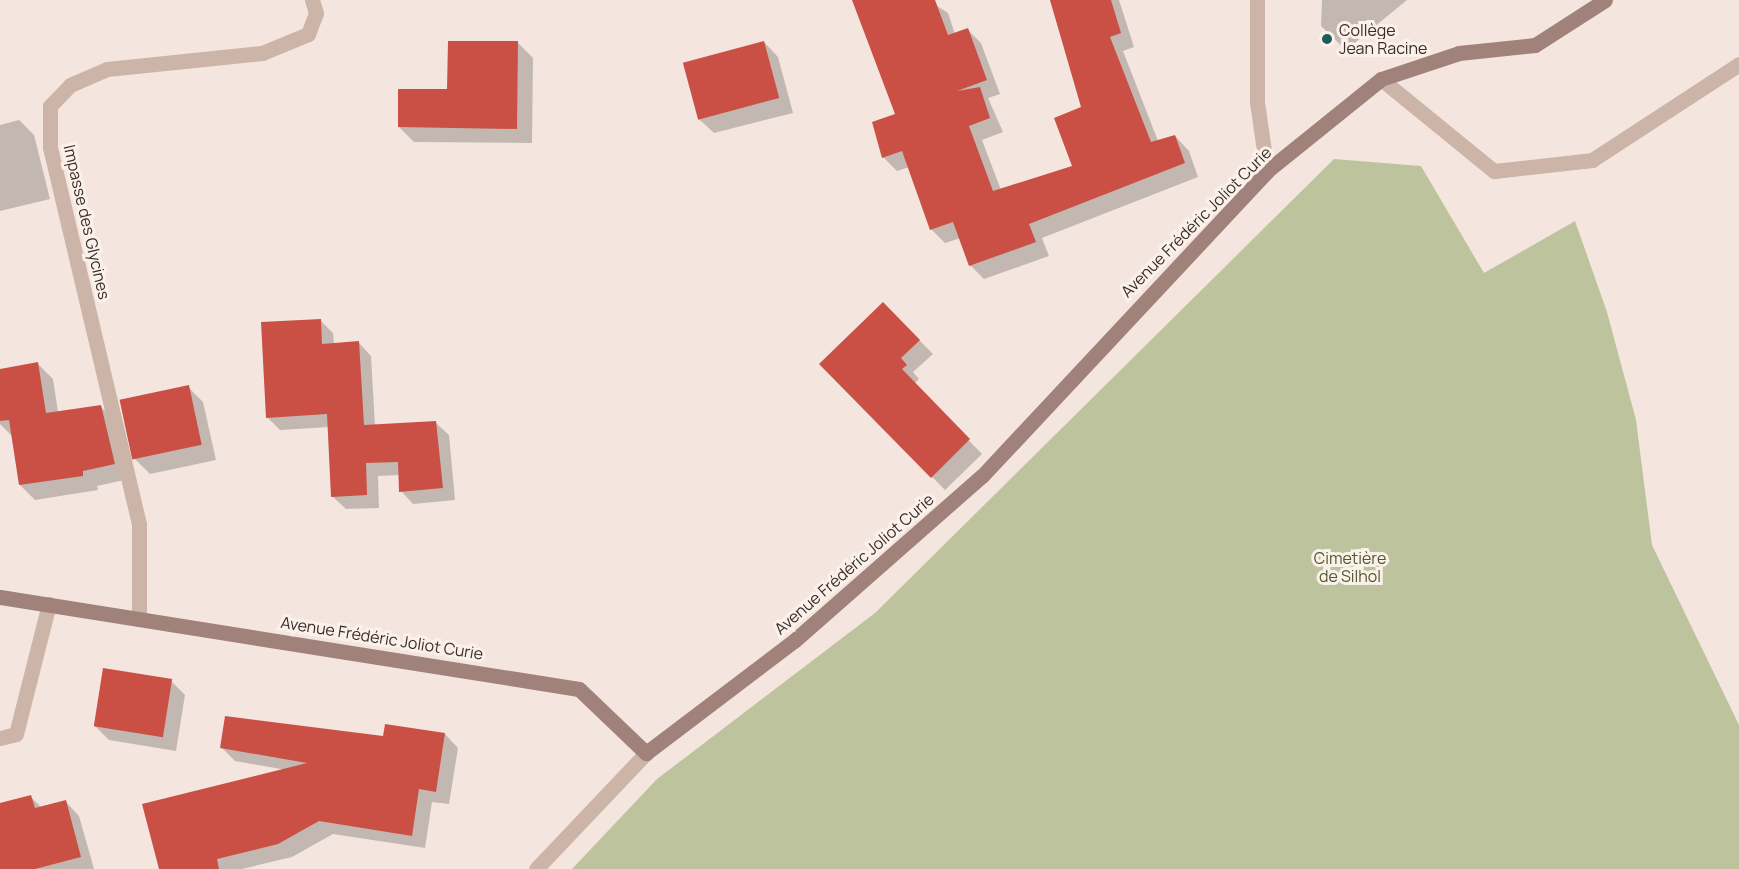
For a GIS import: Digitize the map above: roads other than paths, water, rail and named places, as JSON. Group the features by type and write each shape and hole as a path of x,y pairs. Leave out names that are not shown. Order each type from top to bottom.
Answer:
{"street":[{"name":"Impasse des Glycines","path":"139,616 139,524 50,147 50,106 70,85 107,69 262,53 308,34 316,13 312,0"},
{"path":"1257,0 1257,102 1267,171"},
{"name":"Avenue Frédéric Joliot Curie","path":"0,597 139,616 579,689 646,753 795,640 982,476 1267,171 1381,79 1460,53 1535,45 1605,0"},
{"path":"1381,79 1494,171 1592,159 1739,64"},
{"path":"0,738 16,734 49,604"},
{"path":"536,869 646,753"}],"place":[{"name":"Collège Jean Racine","path":"1327,39"}],"park label":[{"name":"Cimetière de Silhol","path":"1350,567"}]}
